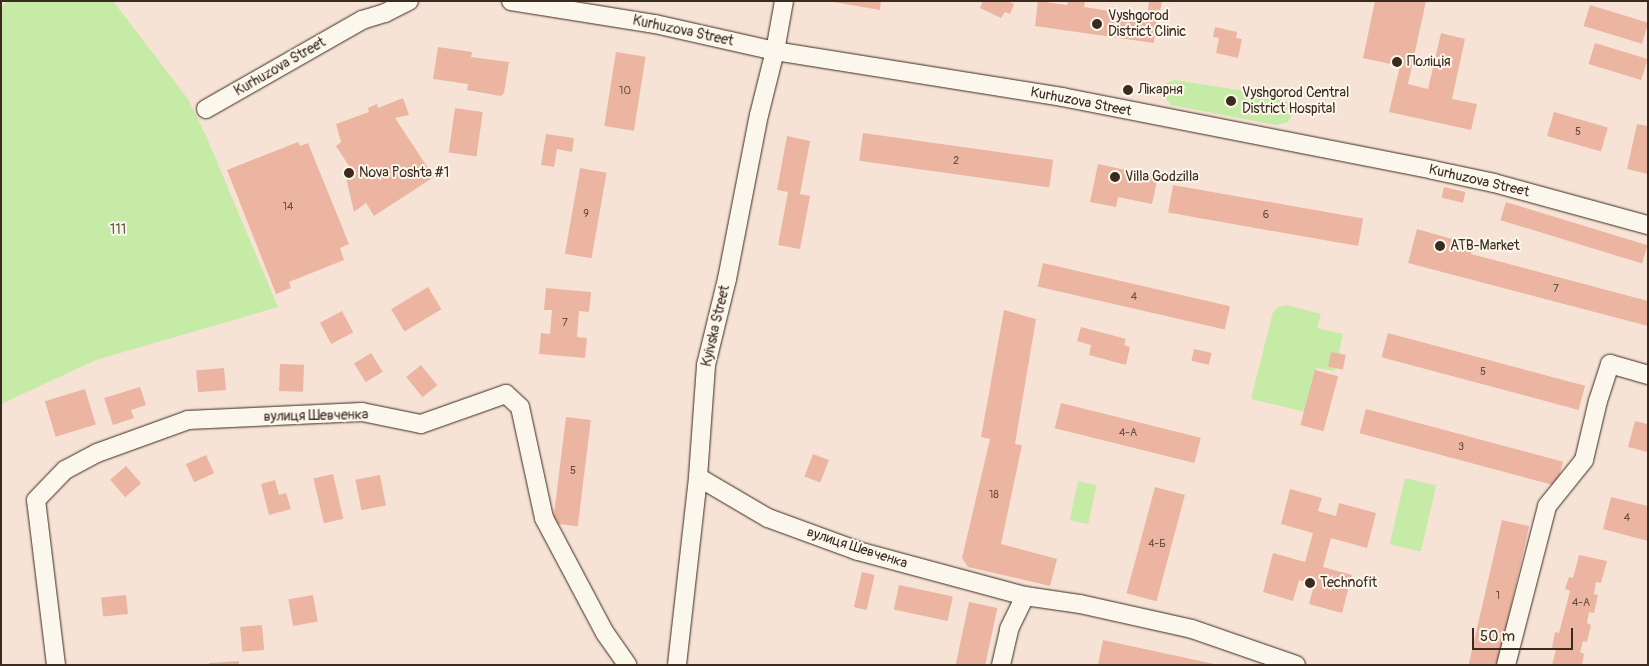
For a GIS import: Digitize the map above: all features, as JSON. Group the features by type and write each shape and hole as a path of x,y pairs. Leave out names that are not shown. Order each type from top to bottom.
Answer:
{"street":[{"name":"Kurhuzova Street","path":"206,109 362,20 385,13 409,1"},
{"name":"Kurhuzova Street","path":"511,1 655,24 776,51 1062,98 1433,170 1494,183 1648,226"},
{"name":"Kyivska Street","path":"677,665 698,477 706,365 727,279 759,115 776,51 784,1"},
{"path":"1506,665 1547,506 1584,460 1598,401 1610,364 1648,375"},
{"name":"вулиця Шевченка","path":"56,665 36,500 65,470 97,453 188,420 362,412 421,424 506,394 520,407 544,518 605,633 627,665"},
{"name":"вулиця Шевченка","path":"698,477 768,518 858,551 1025,596 1080,604 1192,629 1296,665"},
{"path":"1000,665 1009,630 1025,596"}],"green space":[{"name":"111","path":"7,1 113,1 188,99 207,138 278,307 96,360 1,404 1,7"},
{"path":"1175,80 1264,94 1288,102 1293,108 1292,115 1288,122 1276,125 1171,105 1164,97 1164,89 1166,83"},
{"path":"1286,305 1321,314 1317,328 1343,334 1335,371 1316,368 1306,412 1251,399 1273,312 1278,307"},
{"path":"1405,478 1436,485 1421,551 1390,544"},
{"path":"1078,481 1097,485 1088,524 1070,520"}],"building":[{"path":"828,1 881,1 880,10"},
{"path":"983,1 1008,1 1014,4 1010,14 1005,12 1001,18 980,8"},
{"path":"1038,1 1067,5 1068,1 1085,1 1084,7 1157,18 1154,43 1035,26"},
{"path":"1149,1 1162,1 1160,12 1148,10"},
{"name":"Поліція","path":"1375,1 1426,1 1408,84 1428,89 1441,33 1465,39 1452,99 1477,104 1471,130 1389,112 1400,66 1363,58"},
{"path":"1590,5 1648,23 1642,44 1584,26"},
{"path":"1215,27 1237,32 1236,38 1242,39 1238,58 1216,53 1219,38 1213,37"},
{"path":"1595,43 1648,59 1641,80 1589,64"},
{"path":"438,47 472,52 471,57 509,62 504,93 501,96 467,90 468,84 433,79"},
{"path":"616,52 646,57 634,131 604,126"},
{"path":"403,98 409,115 395,118 434,177 374,216 366,203 354,212 344,169 349,166 336,146 341,142 336,124 369,112 368,108 377,104 378,108"},
{"path":"455,108 483,112 476,156 449,153"},
{"path":"1554,112 1608,127 1601,151 1547,136"},
{"path":"1637,124 1648,126 1648,174 1627,169"},
{"path":"863,133 1053,160 1049,187 859,161"},
{"path":"546,134 574,138 572,152 557,149 554,167 541,165"},
{"path":"787,136 810,141 800,194 810,196 800,249 778,245 788,192 777,190"},
{"path":"298,142 300,146 308,143 349,244 340,248 344,260 289,282 291,288 276,294 227,170"},
{"path":"1098,164 1158,177 1152,204 1118,197 1116,207 1090,202"},
{"path":"580,168 607,173 591,258 565,254"},
{"path":"1173,185 1363,219 1358,246 1168,213"},
{"path":"1444,187 1465,192 1463,203 1442,198"},
{"path":"1506,202 1648,245 1642,263 1500,220"},
{"path":"1417,229 1473,245 1471,254 1648,301 1648,326 1408,263"},
{"path":"1043,263 1230,306 1225,330 1038,286"},
{"path":"428,287 441,309 405,331 391,309"},
{"path":"546,288 591,292 589,312 579,311 577,337 587,338 585,358 539,354 541,333 550,334 552,310 544,310"},
{"path":"1004,310 1036,319 1015,444 1022,445 1001,544 1057,559 1050,586 968,567 962,558 990,439 981,437"},
{"path":"342,311 353,332 331,344 320,323"},
{"path":"1081,327 1126,339 1124,345 1130,347 1126,365 1089,355 1091,345 1077,341"},
{"path":"1388,333 1585,386 1579,410 1382,357"},
{"path":"1194,349 1212,353 1209,365 1191,361"},
{"path":"1331,352 1346,355 1343,370 1328,367"},
{"path":"371,353 383,372 366,382 354,364"},
{"path":"280,364 304,365 303,392 279,391"},
{"path":"421,365 437,385 423,397 406,377"},
{"path":"224,368 226,390 198,392 196,370"},
{"path":"1315,370 1338,376 1323,431 1300,425"},
{"path":"140,387 146,405 131,410 134,418 113,425 104,398"},
{"path":"85,389 96,424 56,437 45,401"},
{"path":"1061,403 1201,438 1194,463 1055,428"},
{"path":"1366,409 1563,462 1557,486 1360,433"},
{"path":"566,417 591,420 578,526 553,523"},
{"path":"1635,421 1648,424 1648,452 1628,447"},
{"path":"813,454 829,460 820,482 804,476"},
{"path":"206,455 214,473 194,482 186,464"},
{"path":"126,466 141,483 125,497 110,480"},
{"path":"333,474 343,519 324,523 314,478"},
{"path":"380,475 386,505 361,510 355,480"},
{"path":"275,480 279,495 286,493 291,509 269,515 261,484"},
{"path":"1155,487 1185,495 1156,601 1127,593"},
{"path":"1290,489 1322,498 1318,511 1336,516 1339,503 1376,513 1367,548 1331,538 1323,567 1352,575 1342,613 1309,604 1314,585 1299,580 1293,601 1263,592 1273,553 1305,562 1313,533 1281,524"},
{"path":"1611,497 1648,506 1648,541 1603,529"},
{"path":"1502,520 1529,526 1497,665 1469,665"},
{"path":"1579,555 1607,561 1601,583 1596,582 1594,594 1598,595 1594,613 1589,612 1587,623 1591,625 1587,642 1583,641 1580,652 1584,654 1582,665 1552,665 1556,649 1552,648 1555,632 1559,633 1570,591 1565,589 1569,577 1573,578"},
{"path":"862,572 875,575 867,610 854,607"},
{"path":"899,585 953,596 948,621 894,609"},
{"path":"126,595 128,614 103,617 101,598"},
{"path":"313,595 318,622 293,626 288,599"},
{"path":"969,602 997,608 985,665 956,665"},
{"path":"262,625 264,650 242,652 240,627"},
{"path":"1103,640 1214,664 1214,665 1098,665"},
{"path":"239,661 239,665 209,665 209,663"}],"place":[{"name":"Vyshgorod District Clinic","path":"1097,24"},
{"name":"Поліція","path":"1397,62"},
{"name":"Лікарня","path":"1128,90"},
{"name":"Vyshgorod Central District Hospital","path":"1231,101"},
{"name":"Nova Poshta #1","path":"349,173"},
{"name":"Villa Godzilla","path":"1115,177"},
{"name":"ATB-Market","path":"1440,246"},
{"name":"Technofit","path":"1310,583"}]}
